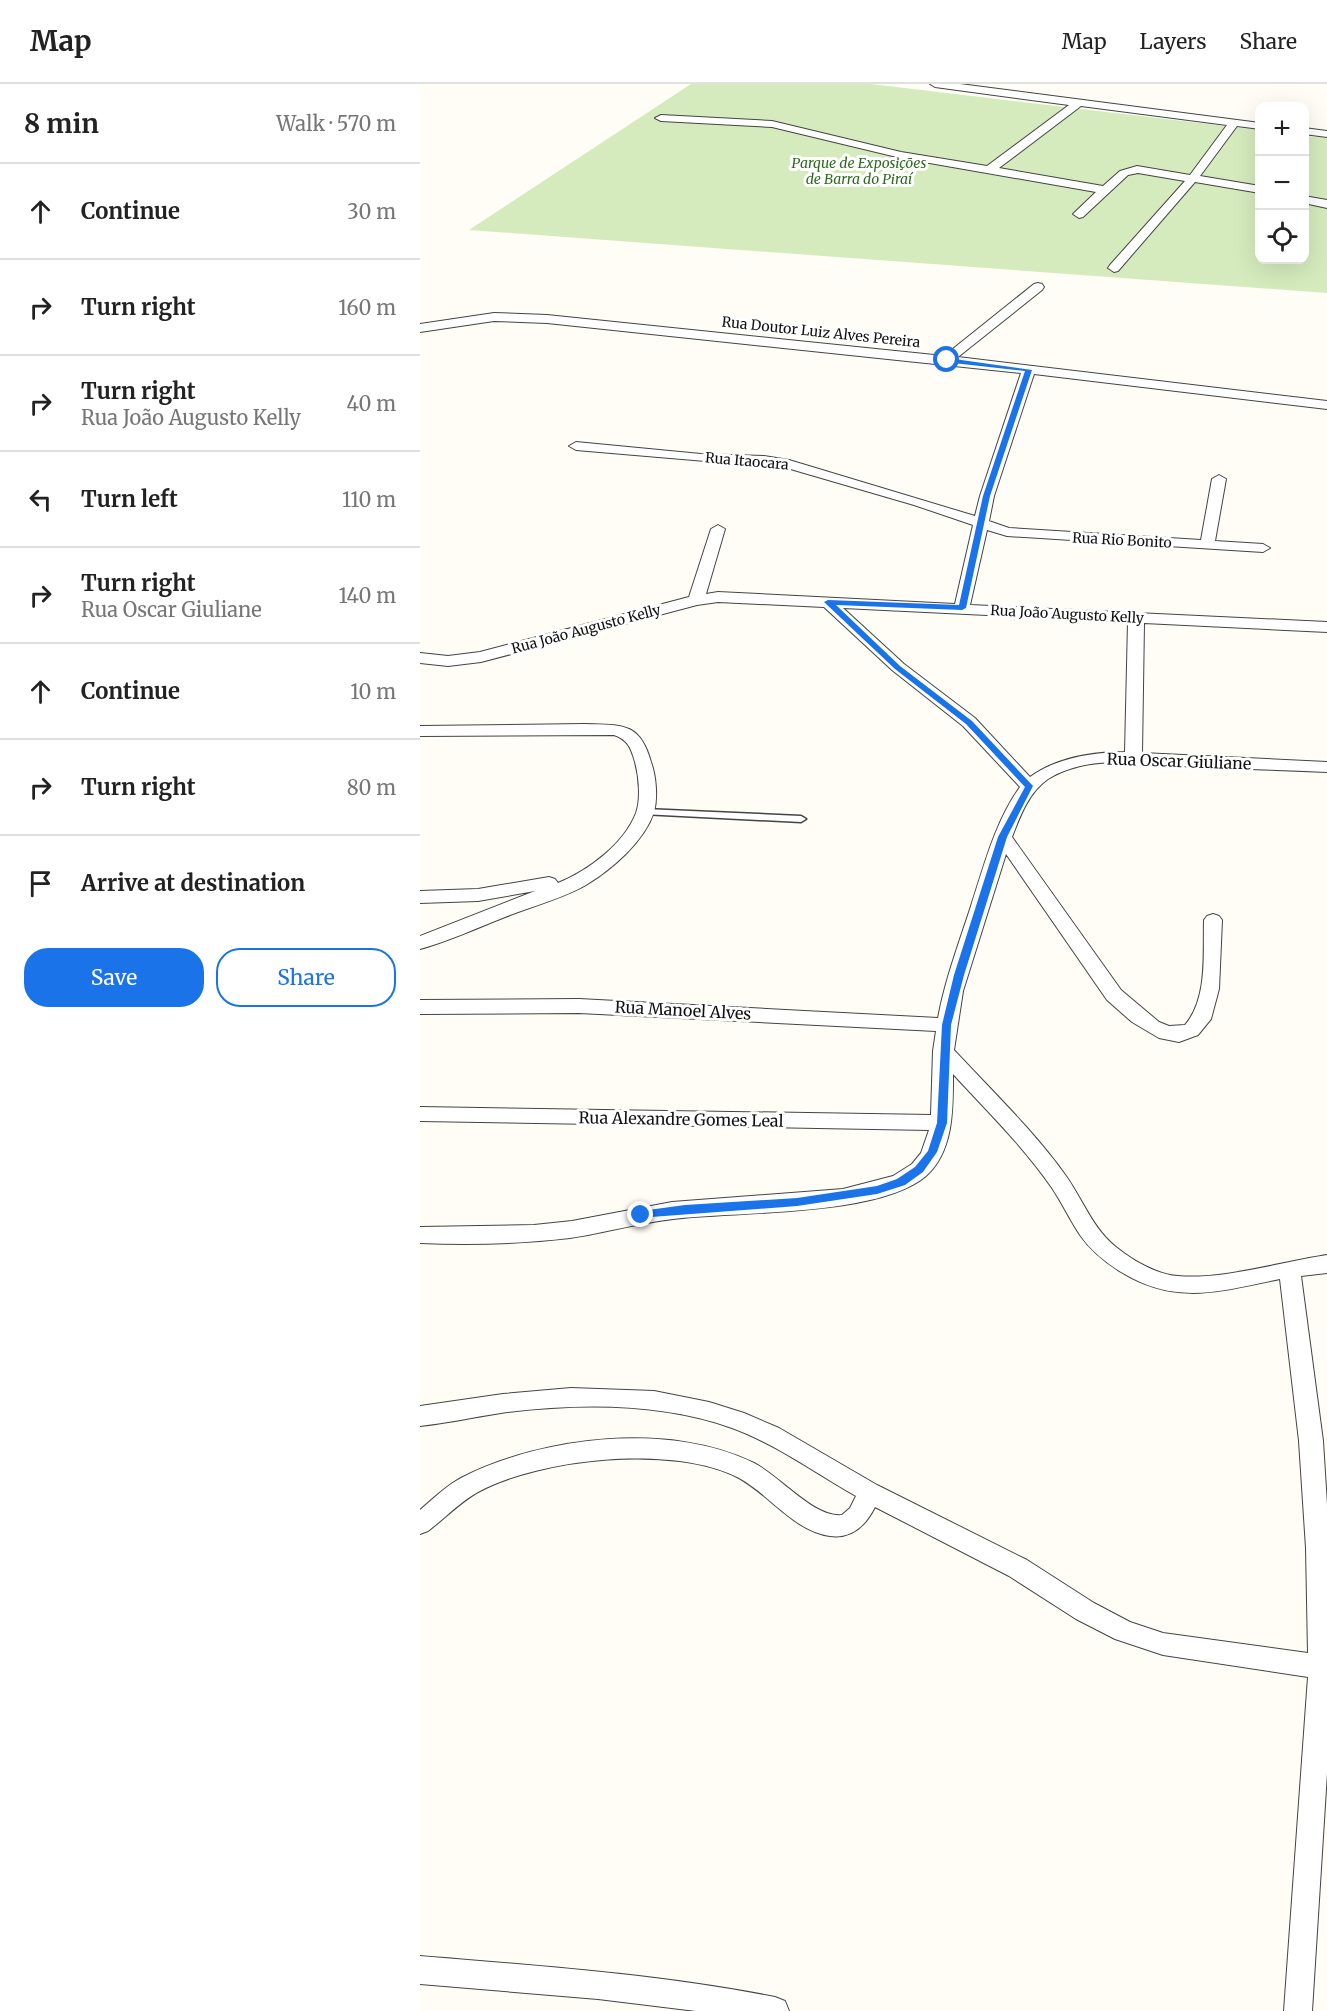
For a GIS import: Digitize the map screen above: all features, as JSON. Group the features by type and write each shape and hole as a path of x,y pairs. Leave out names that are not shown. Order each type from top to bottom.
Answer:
{"street":[{"path":"935,84 1255,125"},
{"path":"990,170 1079,102"},
{"path":"661,118 771,124 901,155 1104,190"},
{"path":"1114,268 1194,177 1235,123"},
{"path":"1309,132 1327,134"},
{"path":"1079,214 1124,173 1137,169 1255,189"},
{"path":"1309,200 1327,204"},
{"path":"947,360 1038,287"},
{"name":"Rua Doutor Luiz Alves Pereira","path":"420,328 468,320 520,317 947,360 1327,405"},
{"path":"962,608 989,489 1029,370"},
{"name":"Rua Itaocara","path":"576,446 701,458 764,460 789,464 918,502 982,524"},
{"path":"1207,545 1218,479"},
{"name":"Rua Rio Bonito","path":"982,524 1026,534 1263,548"},
{"path":"696,600 718,529"},
{"name":"Rua João Augusto Kelly","path":"420,658 448,661 481,657 696,600 738,597 1327,627"},
{"path":"420,1235 510,1235 572,1229 685,1209 797,1202 877,1190 901,1182 919,1170 932,1152 942,1123 943,1051 946,1025 959,975 1003,837 1029,786 969,722 898,667 828,602"},
{"path":"1133,758 1136,619"},
{"path":"420,731 615,730 628,734 638,744 645,769 647,793 645,812 632,835 614,855 579,881 420,943"},
{"name":"Rua Oscar Giuliane","path":"1029,786 1051,771 1098,759 1133,758 1327,767"},
{"path":"1003,837 1114,995 1135,1017 1165,1034 1182,1034 1196,1027 1203,1016 1209,997 1213,920"},
{"path":"420,897 478,895 579,881"},
{"name":"Rua Manoel Alves","path":"420,1007 579,1006 946,1025"},
{"path":"943,1051 1027,1142 1059,1182 1088,1230 1108,1253 1145,1276 1176,1285 1213,1284 1327,1264"},
{"name":"Rua Alexandre Gomes Leal","path":"420,1114 942,1123"},
{"path":"1289,1269 1311,1441 1318,1548 1321,1667 1298,2011"},
{"path":"420,1416 526,1401 583,1396 634,1397 693,1407 737,1421 778,1440 868,1492 1018,1568 1085,1611 1124,1631 1163,1644 1321,1667"},
{"path":"420,1524 469,1485 516,1464 584,1450 650,1450 700,1455 743,1469 774,1488 819,1523 839,1527 855,1521 863,1508 868,1492"},
{"path":"420,1970 603,1985 729,2001 775,2011"}],"lane":[{"path":"645,812 801,819"}],"green space":[{"name":"Parque de Exposições de Barra do Piraí","path":"691,84 871,84 1255,130 1255,264 1309,264 1309,136 1327,138 1327,293 469,230"}],"route":[{"path":"641,1215 685,1209 797,1202 877,1190 901,1182 919,1170 932,1152 942,1123 943,1051 946,1025 959,975 1003,837 1029,786 969,722 898,667 828,602 962,608 987,496 1012,414 1029,370 947,360"}]}
